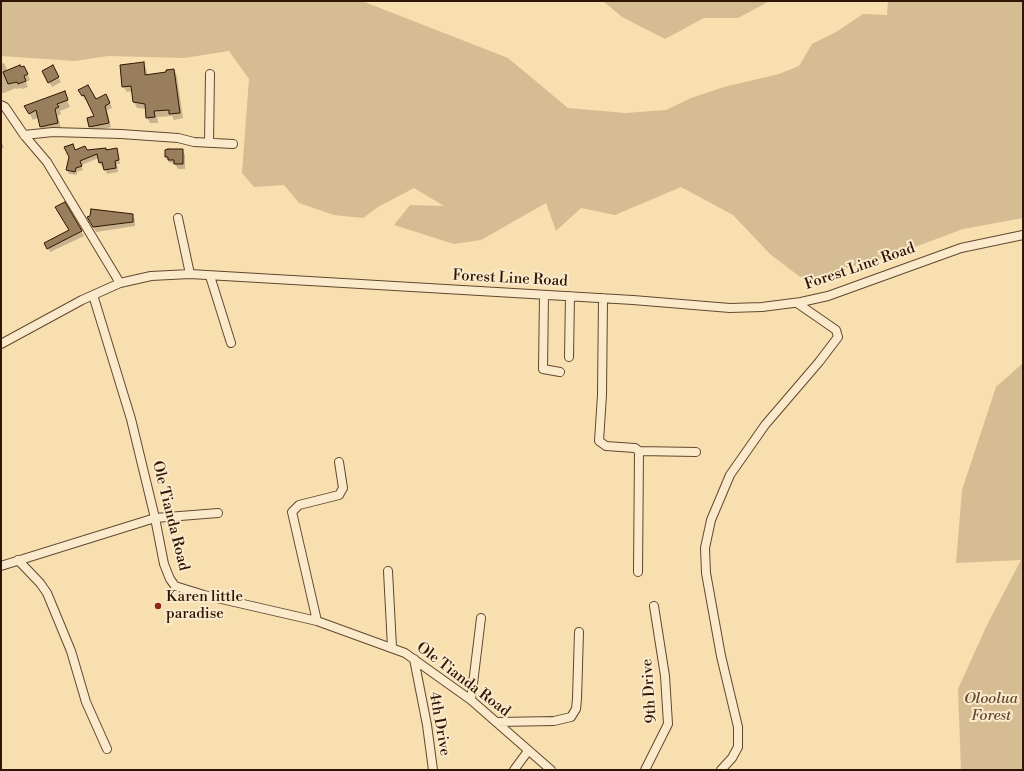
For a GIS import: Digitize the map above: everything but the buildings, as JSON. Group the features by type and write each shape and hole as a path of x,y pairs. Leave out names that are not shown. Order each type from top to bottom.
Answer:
{"street":[{"path":"209,142 210,74"},
{"path":"1,106 9,112 24,135 47,162 120,283"},
{"path":"24,135 53,132 121,134 178,138 194,142 233,144"},
{"path":"178,218 190,274"},
{"name":"Forest Line Road","path":"1,344 93,295 120,283 152,276 190,274 603,298 730,308 762,307 797,303 843,291 961,248 1023,235"},
{"path":"210,276 231,343"},
{"name":"Ole Tianda Road","path":"93,295 131,419 155,518 164,564 170,579 175,586 219,599 317,621 392,647 414,659 471,700 551,770"},
{"path":"544,295 543,369 560,372"},
{"path":"569,357 570,296"},
{"path":"603,298 602,395 599,441 606,446 635,448 639,451 696,452"},
{"path":"721,770 735,753 738,746 739,733 721,656 706,573 705,548 711,520 730,475 765,425 819,362 838,337 836,330 797,303"},
{"path":"638,572 639,451"},
{"path":"317,621 292,512 299,505 339,495 343,488 339,462"},
{"path":"1,566 155,518 218,513"},
{"path":"18,560 40,583 47,594 71,651 86,702 106,749"},
{"path":"388,571 392,647"},
{"name":"9th Drive","path":"646,770 668,724 665,676 654,606"},
{"path":"471,700 481,618"},
{"path":"497,722 554,721 571,717 576,709 577,699 579,632"},
{"name":"4th Drive","path":"414,659 427,725 433,770"},
{"path":"514,770 528,751"}],"green space":[{"path":"1,1 362,1 508,58 568,108 625,113 666,110 691,98 724,87 779,74 799,66 812,44 836,32 863,14 887,15 888,1 1023,1 1023,218 963,229 891,256 804,280 770,254 733,215 681,187 615,215 581,208 556,231 546,203 481,240 454,244 394,225 410,205 444,206 414,188 378,207 363,218 334,215 299,203 284,185 254,187 242,173 249,79 229,51 184,58 108,56 75,61 1,56"},
{"path":"603,1 770,1 738,18 704,18 665,39 622,17"},
{"name":"Oloolua Forest","path":"1023,363 1023,770 961,770 958,689 987,625 1021,560 956,563 962,490 996,387"}],"place":[{"name":"Karen little paradise","path":"158,606"}]}
